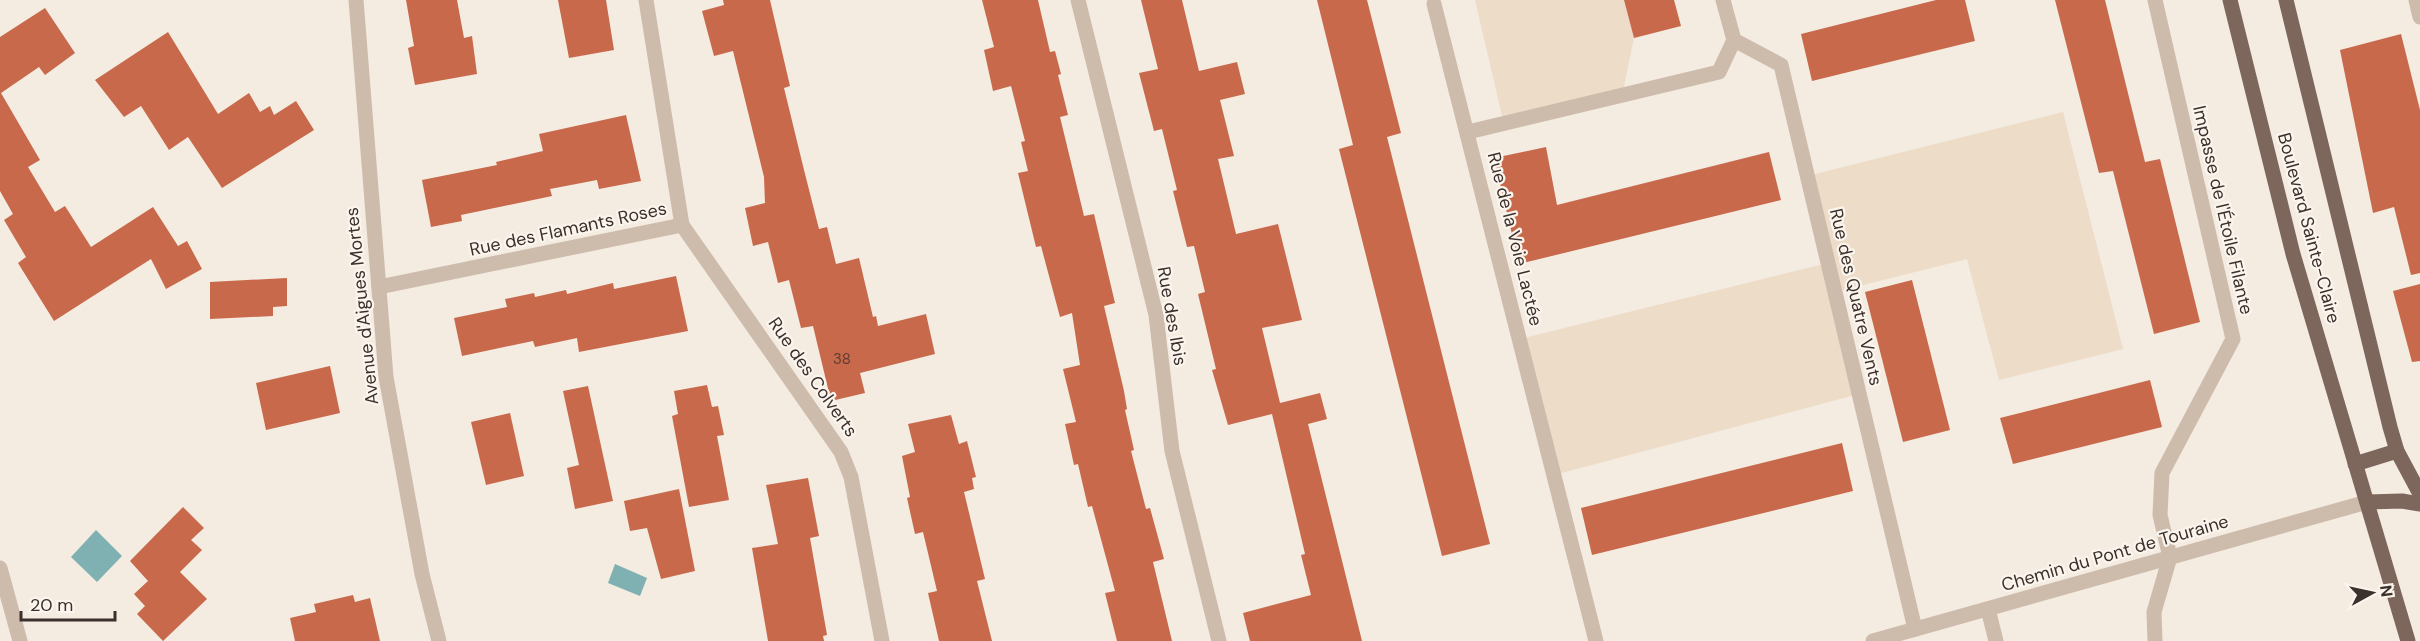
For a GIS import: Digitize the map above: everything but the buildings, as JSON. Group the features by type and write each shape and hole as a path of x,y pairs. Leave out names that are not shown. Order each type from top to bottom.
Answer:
{"main road":[{"name":"Boulevard Sainte-Claire","path":"2230,0 2294,254 2408,641"},
{"name":"Boulevard Sainte-Claire","path":"2286,0 2397,451 2420,494"},
{"path":"2355,464 2397,451"},
{"path":"2367,502 2402,501 2420,504"}],"street":[{"name":"Avenue d'Aigues Mortes","path":"356,0 386,377 422,574 439,641"},
{"name":"Rue des Flamants Roses","path":"379,288 682,225 646,0"},
{"name":"Rue des Ibis","path":"1078,0 1156,315 1172,451 1219,641"},
{"path":"1723,0 1734,40"},
{"name":"Impasse de l'Étoile Filante","path":"2155,0 2233,339 2162,473 2160,515 2170,557"},
{"path":"2416,0 2420,17"},
{"path":"1434,4 1468,132"},
{"name":"Rue de la Voie Lactée","path":"1596,641 1468,132 1719,72 1734,40"},
{"name":"Rue des Quatre Vents","path":"1734,40 1781,65 1915,629"},
{"name":"Rue des Colverts","path":"682,225 842,452 851,477 882,641"},
{"name":"Chemin du Pont de Touraine","path":"1873,641 2367,502"},
{"path":"2156,641 2154,612 2170,557"},
{"path":"0,568 20,641"},
{"path":"1988,609 1995,641"}],"shaded area":[{"path":"1475,0 1624,0 1634,38 1622,95 1504,124"},
{"path":"2063,112 2123,349 1999,380 1967,259 1835,292 1859,394 1554,475 1520,339 1828,263 1807,176"}],"water":[{"path":"96,530 122,556 97,582 71,557"},
{"path":"615,564 647,578 640,596 608,583"}]}
